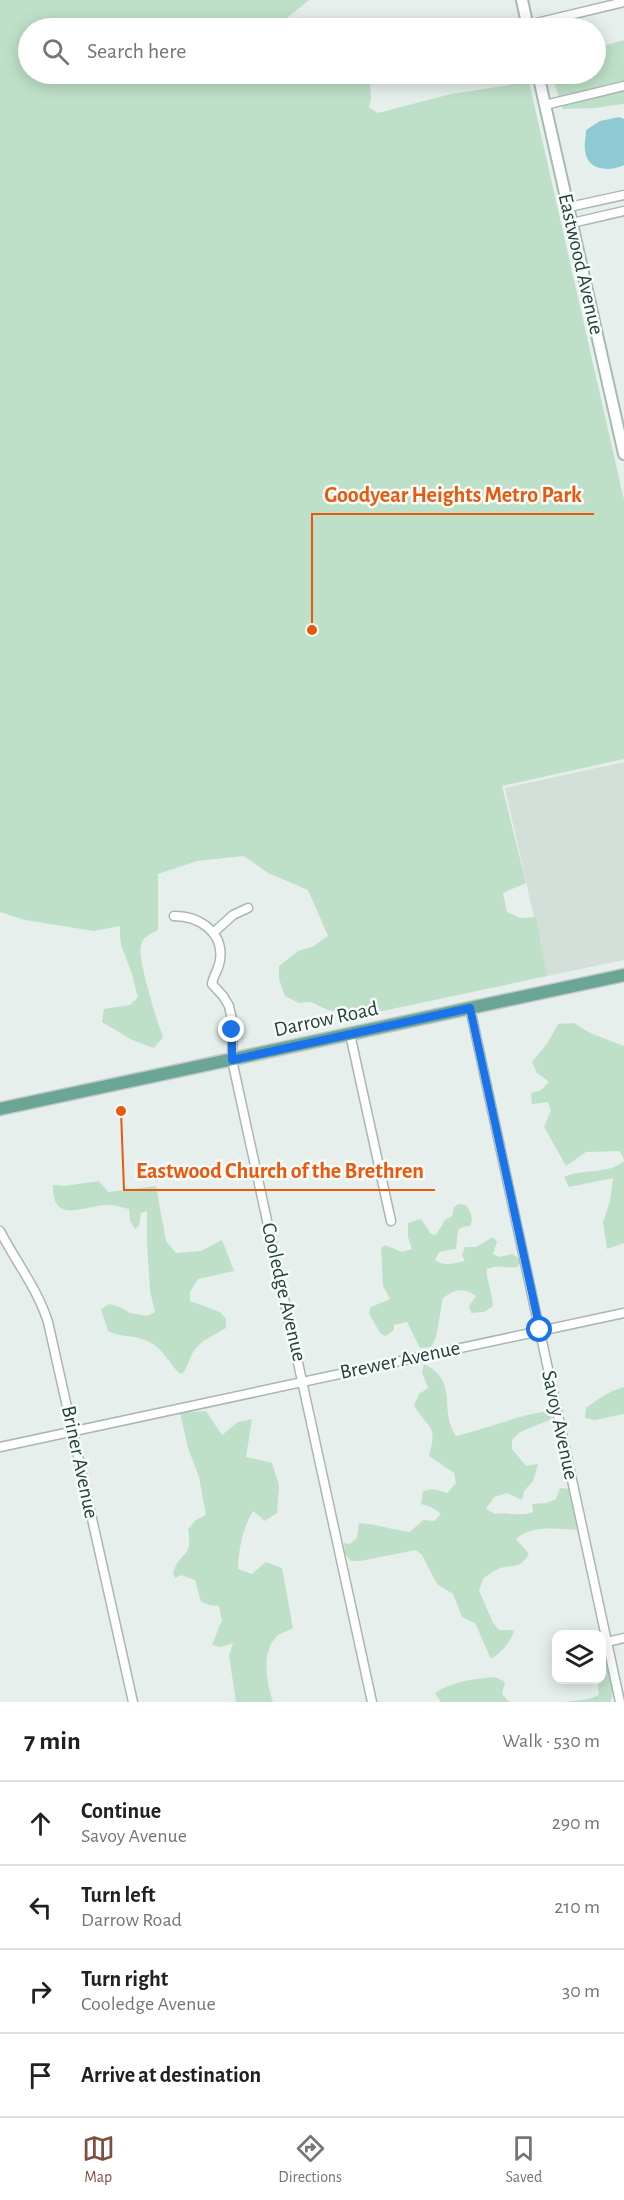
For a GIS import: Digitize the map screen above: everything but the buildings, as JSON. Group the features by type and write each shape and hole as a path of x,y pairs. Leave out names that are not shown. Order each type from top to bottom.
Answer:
{"main road":[{"name":"Darrow Road","path":"0,1109 624,975"}],"street":[{"path":"522,0 526,18"},
{"path":"563,18 624,2"},
{"name":"Eastwood Avenue","path":"540,84 624,454"},
{"path":"545,105 624,86"},
{"path":"569,207 620,196 621,212 572,222"},
{"path":"597,201 600,216"},
{"path":"174,916 191,917 213,933 233,915 248,908"},
{"name":"Cooledge Avenue","path":"213,933 220,956 212,984 229,1006 233,1024 232,1060 372,1702"},
{"name":"Savoy Avenue","path":"470,1008 620,1702"},
{"path":"350,1034 391,1221"},
{"name":"Briner Avenue","path":"0,1231 29,1278 44,1311 133,1702"},
{"name":"Brewer Avenue","path":"0,1447 624,1313"},
{"path":"607,1642 624,1638"}],"shaded area":[{"path":"624,762 624,960 547,976 505,788"}],"green space":[{"path":"0,0 309,0 287,18 18,18 18,84 370,84 369,107 378,113 451,94 529,84 624,500 624,759 502,786 526,883 503,893 507,912 520,918 536,917 547,976 345,1019 338,1011 328,1010 311,1002 299,1003 285,996 279,979 279,966 298,951 312,947 328,936 308,890 268,873 244,856 197,861 158,874 158,930 145,937 141,945 145,976 163,1037 154,1048 132,1040 102,1022 104,1009 130,1005 138,997 121,944 120,926 94,931 25,920 0,912"},
{"path":"624,40 624,104 563,109 554,84 606,84 606,45"},
{"path":"574,1023 590,1033 624,1046 624,1160 620,1151 586,1152 566,1166 544,1127 551,1110 548,1102 532,1104 531,1093 541,1090 549,1082 537,1073 532,1062 547,1044 558,1024"},
{"path":"624,1161 624,1243 607,1249 603,1222 610,1201 613,1178 569,1187 564,1177 611,1168"},
{"path":"99,1181 108,1192 156,1186 166,1241 176,1253 201,1251 222,1240 234,1271 198,1279 190,1292 190,1301 220,1312 226,1319 226,1328 203,1341 194,1350 184,1372 180,1374 151,1343 140,1338 108,1331 101,1309 109,1304 130,1313 147,1316 155,1312 150,1291 147,1211 141,1213 139,1226 135,1229 130,1221 129,1209 110,1205 64,1210 58,1206 54,1198 53,1185 64,1186"},
{"path":"459,1204 466,1205 469,1211 472,1218 470,1226 458,1230 456,1249 439,1252 435,1260 446,1264 465,1261 462,1255 465,1247 476,1247 493,1237 497,1242 493,1254 500,1257 512,1254 521,1260 518,1267 487,1269 493,1306 484,1312 471,1313 469,1306 476,1296 468,1291 455,1291 443,1298 436,1337 431,1347 420,1348 407,1322 394,1325 394,1330 386,1336 380,1333 369,1313 371,1307 390,1299 383,1286 381,1248 385,1245 402,1252 412,1249 408,1237 408,1223 421,1219 431,1234 436,1235 445,1220 452,1216 454,1207"},
{"path":"424,1364 442,1379 447,1396 448,1415 456,1436 549,1411 552,1419 520,1432 512,1440 512,1449 526,1466 538,1464 533,1481 524,1491 522,1500 507,1493 494,1497 486,1509 495,1514 529,1513 533,1512 532,1504 547,1503 556,1499 560,1488 570,1489 580,1530 546,1528 523,1534 516,1539 529,1554 523,1561 490,1573 483,1579 479,1590 493,1623 499,1630 514,1630 506,1646 491,1659 475,1623 462,1617 453,1594 437,1584 422,1555 416,1550 360,1561 351,1561 345,1554 344,1543 350,1544 357,1538 359,1523 410,1532 423,1520 434,1521 441,1514 421,1504 423,1491 434,1489 447,1493 456,1483 454,1473 429,1456 432,1432 414,1405 419,1394 428,1388 422,1372"},
{"path":"624,1387 624,1414 595,1420 585,1418 586,1408 599,1398"},
{"path":"206,1411 222,1435 238,1422 252,1419 246,1457 272,1463 279,1485 277,1513 265,1521 253,1511 249,1518 242,1539 238,1569 252,1574 266,1562 282,1568 293,1628 276,1637 268,1651 267,1677 273,1702 236,1702 229,1656 233,1643 221,1647 212,1645 222,1620 219,1606 201,1602 195,1580 181,1575 175,1578 173,1573 179,1560 188,1550 188,1529 196,1520 206,1515 199,1477 188,1448 180,1413"},
{"path":"606,1665 613,1691 610,1702 565,1702 589,1699 599,1695 597,1684 606,1684"},
{"path":"495,1677 505,1682 502,1694 509,1702 441,1702 435,1693 456,1683"}],"water":[{"path":"619,117 624,119 624,165 612,169 594,166 585,150 586,130 600,121"}],"place":[{"name":"Goodyear Heights Metro Park","path":"312,630"},
{"name":"Eastwood Church of the Brethren","path":"121,1111"}],"route":[{"path":"232,1030 232,1060 470,1008 540,1330"}]}
